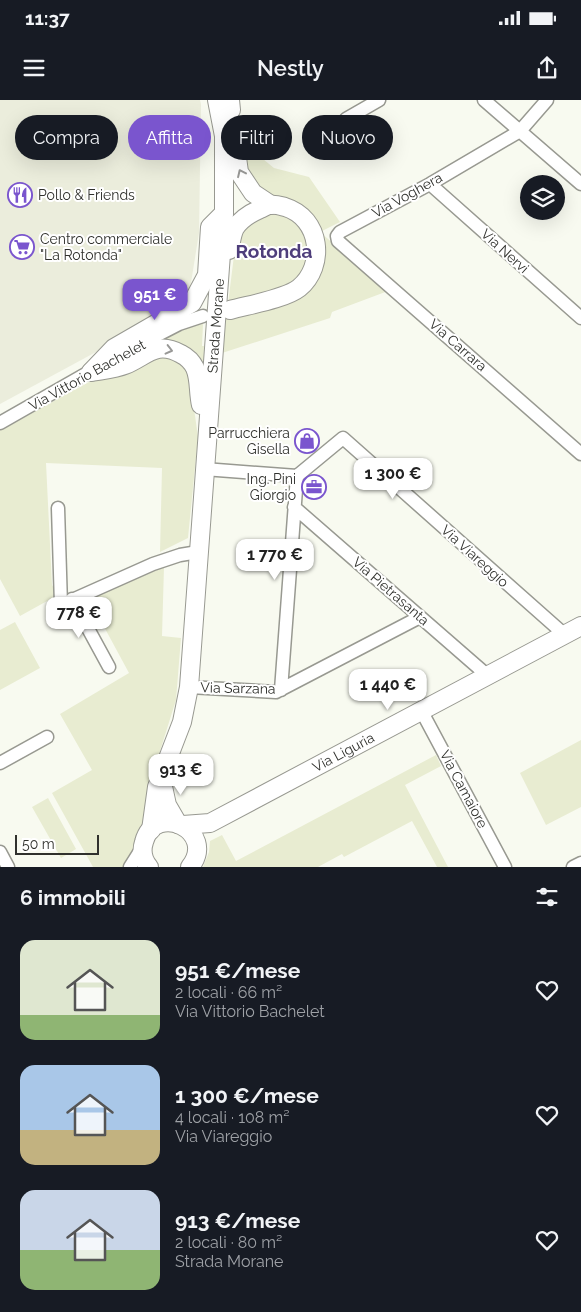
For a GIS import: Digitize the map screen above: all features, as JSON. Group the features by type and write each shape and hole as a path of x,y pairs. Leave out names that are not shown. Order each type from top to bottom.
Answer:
{"street":[{"name":"Strada Morane","path":"217,100 221,119"},
{"path":"229,115 231,110 230,100"},
{"path":"353,115 379,100"},
{"path":"484,100 581,184"},
{"name":"Via Voghera","path":"337,236 340,232 430,184 520,131 547,100"},
{"name":"Strada Morane","path":"142,848 145,838 151,830 158,787 182,722 189,687 224,213 223,160"},
{"path":"230,310 290,294 300,287 310,275 317,255 315,238 310,226 300,214 290,208 270,205 253,193 238,172 236,160"},
{"name":"Via Nervi","path":"430,184 581,318"},
{"path":"219,264 228,253 235,228 250,213 270,205"},
{"path":"91,372 114,348 192,303 207,275 210,227 224,213"},
{"name":"Via Carrara","path":"337,236 338,241 581,454"},
{"name":"Via Vittorio Bachelet","path":"0,423 179,324 203,316"},
{"path":"91,372 124,365 151,350 163,348 174,350 186,357 194,365 198,376 199,396 207,434"},
{"name":"Via Viareggio","path":"297,476 343,438 565,635"},
{"path":"204,469 297,476 281,690"},
{"name":"Via Pietrasanta","path":"294,507 488,676"},
{"path":"58,508 61,605 152,564 180,555 198,552"},
{"path":"72,599 109,667"},
{"name":"Via Sarzana","path":"189,687 276,692 420,617"},
{"name":"Via Liguria","path":"151,830 156,825 165,822 181,825 210,823 581,626"},
{"name":"Via Camaiore","path":"422,712 506,867"},
{"path":"0,763 48,737"},
{"path":"161,776 167,805 181,825 190,831 196,845"},
{"name":"Via Liguria","path":"190,867 196,857 196,845 210,823"},
{"path":"130,867 142,848"},
{"path":"142,848 143,856 149,867"},
{"path":"0,852 8,867"},
{"path":"573,867 581,862"}],"shaded area":[{"path":"0,100 200,100 201,115 128,115 128,160 200,160 199,233 190,289 179,307 0,404"},
{"path":"245,160 264,160 274,168 309,177 340,222 322,231 312,216 299,204 283,197 268,194 250,181"},
{"path":"272,210 297,221 309,240 308,265 291,286 228,304 236,239 241,229"},
{"path":"320,232 388,291 332,312 330,318 222,353 226,318 296,298"},
{"path":"203,324 203,382 198,367 149,347 184,328"},
{"path":"167,356 184,365 189,373 198,437 188,538 160,552 162,468 46,463 52,585 58,595 20,616 0,579 0,430 89,382 124,373 148,359"},
{"path":"164,567 162,636 181,638 176,700 153,781 148,821 135,853 126,867 93,867 52,793 92,770 60,714 129,673 89,599"},
{"path":"15,622 40,668 0,690 0,630"},
{"path":"581,740 581,807 546,825 520,773"},
{"path":"436,755 441,766 405,785 448,867 437,867 412,821 344,857 342,854 318,867 203,867 209,852 210,841 222,835 236,861"},
{"path":"48,798 76,849 61,858 32,807"}],"place":[{"name":"Pollo & Friends","path":"20,195"},
{"name":"Centro commerciale \"La Rotonda\"","path":"22,247"},
{"name":"Parrucchiera Gisella","path":"307,441"},
{"name":"Ing. Pini Giorgio","path":"314,487"}],"district":[{"name":"Rotonda","path":"274,251"}]}
